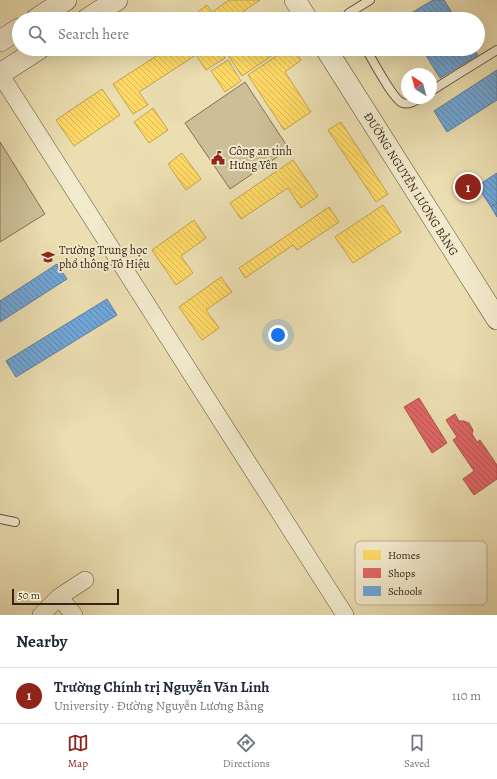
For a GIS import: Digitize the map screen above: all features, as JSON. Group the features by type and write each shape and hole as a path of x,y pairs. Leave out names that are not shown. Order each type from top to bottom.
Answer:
{"street":[{"path":"47,12 66,0"},
{"path":"88,11 117,0"},
{"path":"295,0 303,12"},
{"path":"0,41 12,33"},
{"path":"28,56 0,74 345,615"},
{"name":"ĐƯỜNG NGUYỄN LƯƠNG BẰNG","path":"330,56 497,319"},
{"path":"41,615 59,597 86,580"},
{"path":"59,597 74,615"}],"lane":[{"path":"351,12 370,0"},
{"path":"437,88 497,50"},
{"path":"370,56 384,81 398,101 401,103"},
{"path":"0,519 15,522"}],"shaded area":[{"path":"245,82 289,149 230,189 185,123"},
{"path":"0,142 45,214 0,242"}],"building: Homes":[{"path":"229,0 260,0 242,12 212,12"},
{"path":"207,5 212,12 198,12"},
{"path":"156,56 194,56 139,92 148,105 133,114 113,84"},
{"path":"197,56 224,56 225,58 206,70"},
{"path":"229,56 271,56 242,76"},
{"path":"276,56 298,56 301,60 285,72 311,112 284,130 248,75"},
{"path":"228,60 241,81 225,92 211,71"},
{"path":"102,89 120,115 74,146 56,120"},
{"path":"153,108 168,130 149,143 134,122"},
{"path":"341,122 388,194 376,202 328,130"},
{"path":"182,153 201,179 186,190 168,164"},
{"path":"293,160 318,196 301,208 288,188 241,219 230,203"},
{"path":"383,205 401,232 353,263 335,237"},
{"path":"329,207 339,222 297,250 293,245 245,278 239,268"},
{"path":"194,220 206,238 181,256 193,273 176,285 152,250"},
{"path":"221,277 232,292 206,310 219,328 202,340 179,307"}],"building: Shops":[{"path":"419,398 447,443 432,453 404,407"},
{"path":"455,414 459,421 469,423 473,430 472,434 477,442 480,440 497,465 497,479 474,495 463,479 474,471 453,440 457,437 446,420"}],"building: Schools":[{"path":"433,0 444,0 452,12 413,12"},
{"path":"426,56 476,56 440,78 437,73 437,68 434,68"},
{"path":"497,70 497,100 447,132 434,111"},
{"path":"497,173 497,203 491,207 477,186"},
{"path":"497,203 497,217 491,207"},
{"path":"57,264 67,279 0,322 0,301"},
{"path":"107,299 117,315 16,377 6,361"}],"place":[{"name":"Công an tỉnh Hưng Yên","path":"218,158"},
{"name":"Trường Chính trị Nguyễn Văn Linh","path":"468,187"},
{"name":"Trường Trung học phổ thông Tô Hiệu","path":"48,257"}]}
